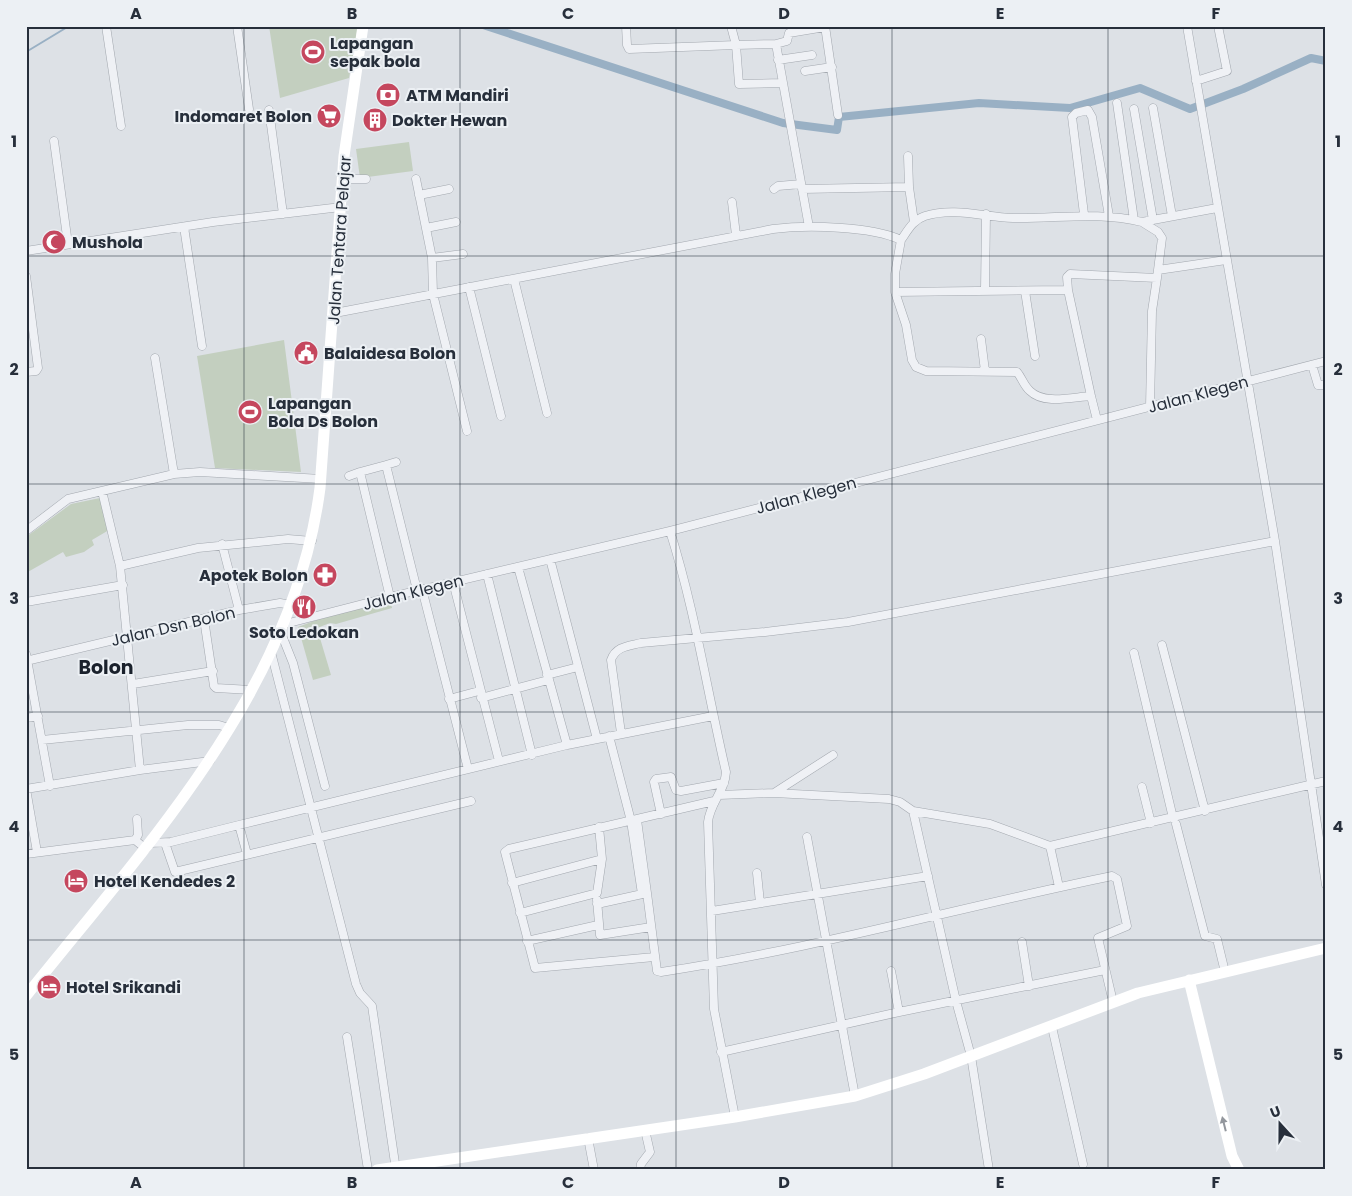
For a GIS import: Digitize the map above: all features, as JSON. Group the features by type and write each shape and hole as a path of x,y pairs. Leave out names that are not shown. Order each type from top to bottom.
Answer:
{"street":[{"path":"106,26 122,126"},
{"path":"237,26 249,108"},
{"name":"Jalan Tentara Pelajar","path":"26,996 148,846 210,762 271,652 283,628 291,605 312,541 321,479 342,179 349,116 363,26"},
{"path":"626,26 627,45 631,50 776,44 787,41 789,33 825,26 838,115"},
{"path":"730,26 736,45 739,84 782,83"},
{"path":"1187,26 1275,541 1326,885"},
{"path":"1196,81 1227,71 1218,26"},
{"path":"776,44 810,227"},
{"path":"778,60 812,55"},
{"path":"805,71 832,66"},
{"path":"1117,103 1138,221 1160,235 1162,240 1152,311 1150,407"},
{"path":"1153,108 1172,216"},
{"path":"1134,109 1152,220"},
{"path":"269,110 283,214"},
{"path":"1084,214 1072,117 1076,113 1088,110 1092,117 1109,216"},
{"path":"54,142 68,244"},
{"path":"908,156 909,187 914,222"},
{"path":"342,179 366,178"},
{"path":"416,179 432,258 433,294 467,431"},
{"path":"774,189 778,186 909,187"},
{"path":"419,195 449,189"},
{"path":"732,202 736,235"},
{"path":"26,251 184,227 341,207"},
{"path":"1091,396 1040,398 1030,391 1017,372 926,371 916,367 912,360 906,325 895,292 901,240 914,222 932,214 986,214 1012,218 1084,214 1138,221 1217,208"},
{"path":"985,291 986,214"},
{"path":"426,228 456,222"},
{"path":"184,227 202,346"},
{"path":"334,313 736,235 788,228 810,227 876,232 901,240"},
{"path":"432,258 463,254"},
{"path":"1097,420 1068,290 1067,279 1070,274 1158,274 1226,260"},
{"path":"26,276 38,368 36,371 26,372"},
{"path":"514,279 548,412"},
{"path":"469,287 501,416"},
{"path":"895,292 1068,290"},
{"path":"1025,291 1034,356"},
{"path":"981,339 985,372"},
{"path":"155,358 174,474"},
{"name":"Jalan Klegen","path":"283,628 390,596 670,530 1326,362"},
{"path":"1312,365 1318,386 1326,385"},
{"path":"349,476 396,462"},
{"path":"386,465 468,769"},
{"path":"26,531 68,499 174,474 200,472 321,479"},
{"path":"360,472 390,596"},
{"path":"102,491 123,585 140,770"},
{"path":"670,530 696,626 726,772 724,783 716,798 708,822 714,1009 735,1116"},
{"path":"120,566 177,552 222,544 288,539 312,541"},
{"path":"621,733 611,660 614,652 622,648 641,643 848,622 1275,541"},
{"path":"222,544 239,610"},
{"path":"550,559 597,739"},
{"path":"518,567 567,745"},
{"path":"488,574 532,755"},
{"path":"453,582 480,695 499,762"},
{"path":"26,602 123,585"},
{"name":"Jalan Dsn Bolon","path":"27,658 239,610 280,603 291,605"},
{"path":"204,619 216,688 251,690"},
{"path":"283,628 294,663 325,786"},
{"path":"1162,645 1205,811"},
{"path":"271,652 356,984 360,993 371,1003 374,1014 396,1169"},
{"path":"1134,653 1205,936 1218,941 1225,972"},
{"path":"27,658 50,786"},
{"path":"449,700 515,690 578,667"},
{"path":"133,684 212,672"},
{"path":"26,718 38,716"},
{"path":"26,854 135,840 148,846 165,843 567,745 713,716"},
{"path":"42,740 188,725 220,725 229,728"},
{"path":"609,736 634,820 654,957 658,972 713,965 1112,876 1117,879 1128,926 1098,938 1113,1002"},
{"path":"774,792 833,755"},
{"path":"37,852 26,789 140,770 210,762"},
{"path":"661,814 654,782 656,779 671,777 676,790 680,792 724,783"},
{"path":"654,957 538,970 534,966 527,941 512,883 506,850 661,814 716,798 774,792 889,799 900,802 913,811 990,824 1050,846 1151,823 1175,821 1205,811 1326,781"},
{"path":"1142,787 1151,823"},
{"path":"165,843 173,872 471,801"},
{"path":"913,811 956,1001 971,1056 989,1170"},
{"path":"135,840 138,835 137,819"},
{"path":"239,826 247,854"},
{"path":"599,827 602,859 597,893 599,933 601,935 651,927"},
{"path":"807,837 828,940 841,1024 855,1096"},
{"path":"1050,846 1059,887"},
{"path":"512,883 602,859"},
{"path":"757,873 760,903"},
{"path":"712,911 928,876"},
{"path":"520,913 597,893"},
{"path":"597,904 645,893"},
{"path":"527,941 598,925"},
{"path":"1022,942 1029,986"},
{"path":"377,1170 396,1169 855,1096 924,1074 1138,993 1326,948"},
{"path":"721,1052 841,1024 1105,970"},
{"path":"891,971 899,1012"},
{"path":"1189,980 1232,1156 1239,1170"},
{"path":"1052,1027 1083,1164"},
{"path":"347,1037 368,1170"},
{"path":"640,1170 641,1164 650,1152 645,1130"},
{"path":"588,1138 594,1170"}],"green space":[{"name":"Lapangan sepak bola","path":"269,26 358,26 349,78 280,98"},
{"path":"409,142 413,171 360,178 356,149"},
{"name":"Lapangan Bola Ds Bolon","path":"284,340 301,472 215,468 197,356"},
{"path":"100,498 109,530 92,540 94,545 84,552 66,557 63,552 26,573 26,537 71,504"},
{"path":"391,604 392,608 317,628 331,675 313,680 298,627 327,616 364,606 370,608"}],"waterway":[{"path":"26,52 69,26"},
{"path":"486,26 783,123 837,130 839,117 979,103 1070,108 1140,88 1190,109 1243,89 1311,58 1326,61"}],"place":[{"name":"Lapangan sepak bola","path":"313,52"},
{"name":"ATM Mandiri","path":"388,95"},
{"name":"Indomaret Bolon","path":"329,116"},
{"name":"Dokter Hewan","path":"375,120"},
{"name":"Mushola","path":"54,242"},
{"name":"Balaidesa Bolon","path":"306,353"},
{"name":"Lapangan Bola Ds Bolon","path":"250,412"},
{"name":"Apotek Bolon","path":"325,575"},
{"name":"Soto Ledokan","path":"304,607"},
{"name":"Hotel Kendedes 2","path":"76,881"},
{"name":"Hotel Srikandi","path":"49,987"}],"district":[{"name":"Bolon","path":"106,667"}]}
